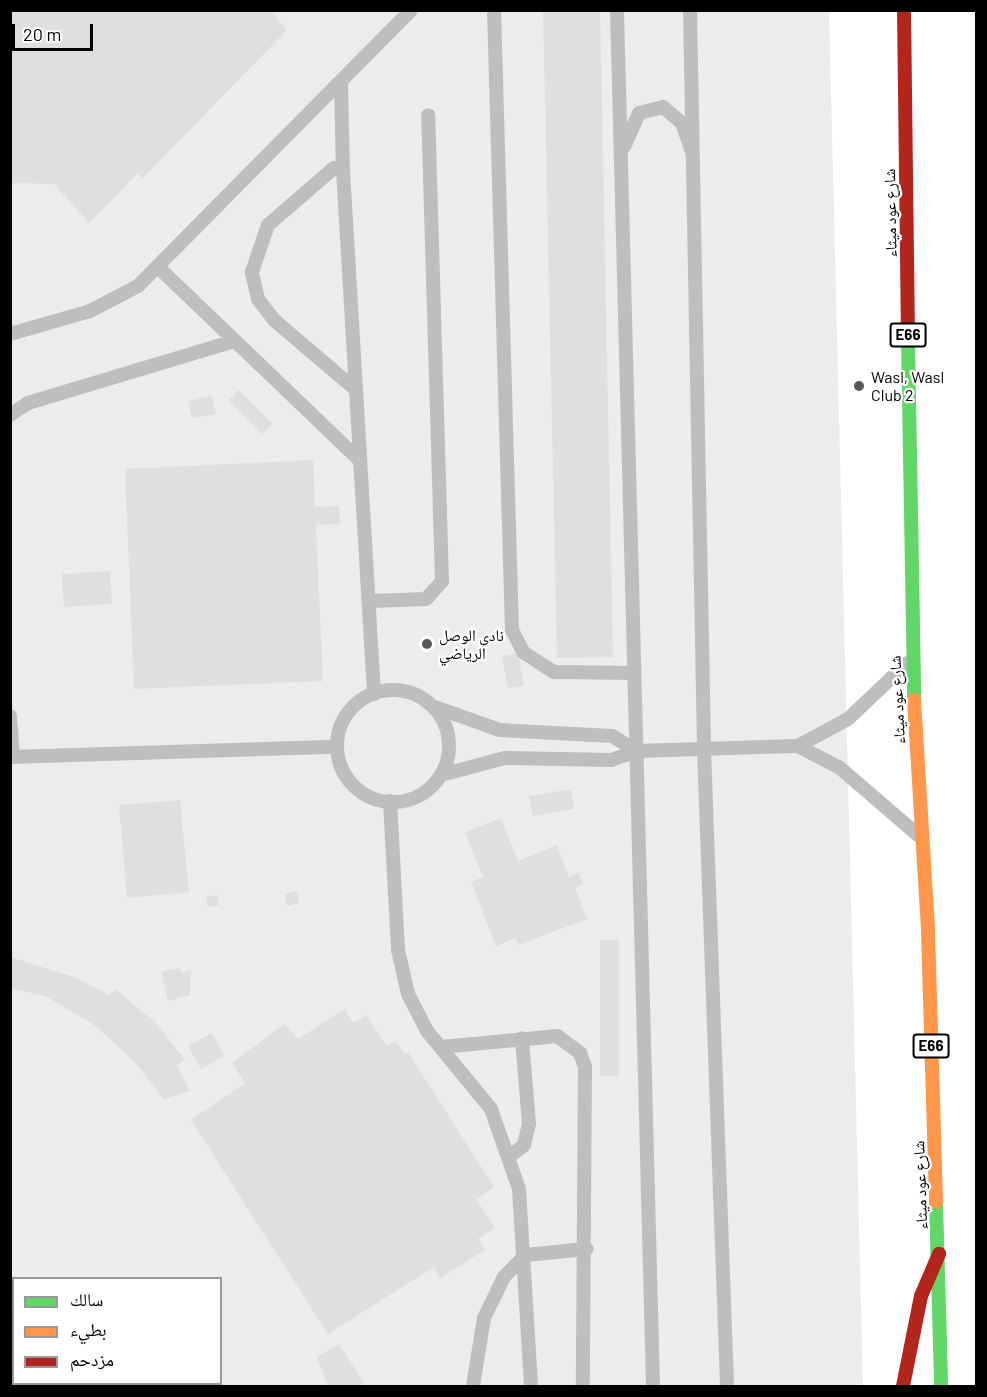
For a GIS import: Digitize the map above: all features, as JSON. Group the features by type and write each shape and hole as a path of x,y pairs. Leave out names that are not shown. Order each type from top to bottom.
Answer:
{"main road":[{"name":"شارع عود ميثاء","path":"904,10 910,659 922,838 939,1254 941,1386"},
{"path":"903,1386 915,1318 939,1254"}],"lane":[{"path":"10,334 107,305 158,267 341,85 411,10"},
{"path":"494,10 512,630 523,652 542,668 567,674 634,673"},
{"path":"617,10 653,1386"},
{"path":"690,10 704,749 727,1386"},
{"path":"341,85 343,170 374,694"},
{"path":"621,155 639,113 663,106 682,123 694,158"},
{"path":"370,601 426,599 442,581 428,115"},
{"path":"343,170 326,171 268,225 252,272 258,299 275,321 355,389"},
{"path":"158,267 231,342 360,461"},
{"path":"10,415 28,403 231,342"},
{"path":"637,751 612,736 500,730 431,705 405,692 374,694 347,714 337,747 343,770 357,789 390,801 419,795 441,775 483,760 611,760 637,751 798,746 848,719 910,659"},
{"path":"431,705 448,738 441,775"},
{"path":"10,716 12,757 337,747"},
{"path":"798,746 840,768 922,838"},
{"path":"390,801 402,973 416,1013 441,1047 476,1084 510,1156 525,1255 531,1386"},
{"path":"441,1047 556,1036 580,1053 585,1066 587,1250 583,1386"},
{"path":"510,1156 524,1145 530,1124 522,1038"},
{"path":"473,1386 489,1303 525,1255 587,1250"}],"shaded area":[{"name":"نادي الوصل الرياضي","path":"10,11 829,11 863,1386 11,1386"}],"building":[{"path":"10,10 281,10 273,13 287,30 143,178 137,174 89,223 54,184 10,183"},
{"path":"543,10 600,10 613,657 557,658"},
{"path":"239,390 273,424 262,434 228,400"},
{"path":"212,396 216,414 192,418 188,401"},
{"path":"313,460 315,507 339,506 340,524 316,525 323,681 134,689 125,469"},
{"path":"110,571 112,604 64,607 62,574"},
{"path":"518,653 524,686 508,688 502,656"},
{"path":"571,789 574,809 533,816 529,796"},
{"path":"180,800 189,892 127,898 119,805"},
{"path":"501,818 518,861 557,845 569,877 579,873 583,884 575,888 587,919 518,945 516,938 496,946 471,882 483,877 465,832"},
{"path":"297,891 299,903 287,906 285,894"},
{"path":"217,895 219,905 208,907 206,897"},
{"path":"600,940 619,940 619,1076 600,1076"},
{"path":"10,957 74,977 109,995 115,989 156,1023 185,1060 177,1065 190,1091 164,1099 133,1060 93,1024 45,996 10,988"},
{"path":"180,968 182,973 191,970 190,995 168,1001 161,972"},
{"path":"345,1009 353,1023 366,1015 387,1046 396,1040 404,1054 408,1052 494,1187 476,1199 495,1228 478,1239 485,1250 440,1278 434,1267 328,1334 191,1120 245,1083 232,1063 285,1024 298,1039"},
{"path":"212,1033 224,1056 201,1069 188,1046"},
{"path":"339,1344 366,1386 328,1386 317,1357"}],"traffic: fast":[{"path":"908,340 914,700"},
{"path":"936,1202 941,1386"}],"traffic: slow":[{"path":"914,700 928,931 936,1202"}],"traffic: jam":[{"path":"904,10 908,340"},
{"path":"903,1386 921,1296 939,1254"}],"place":[{"name":"Wasl, Wasl Club 2","path":"859,386"},
{"name":"نادي الوصل الرياضي","path":"427,644"}]}
